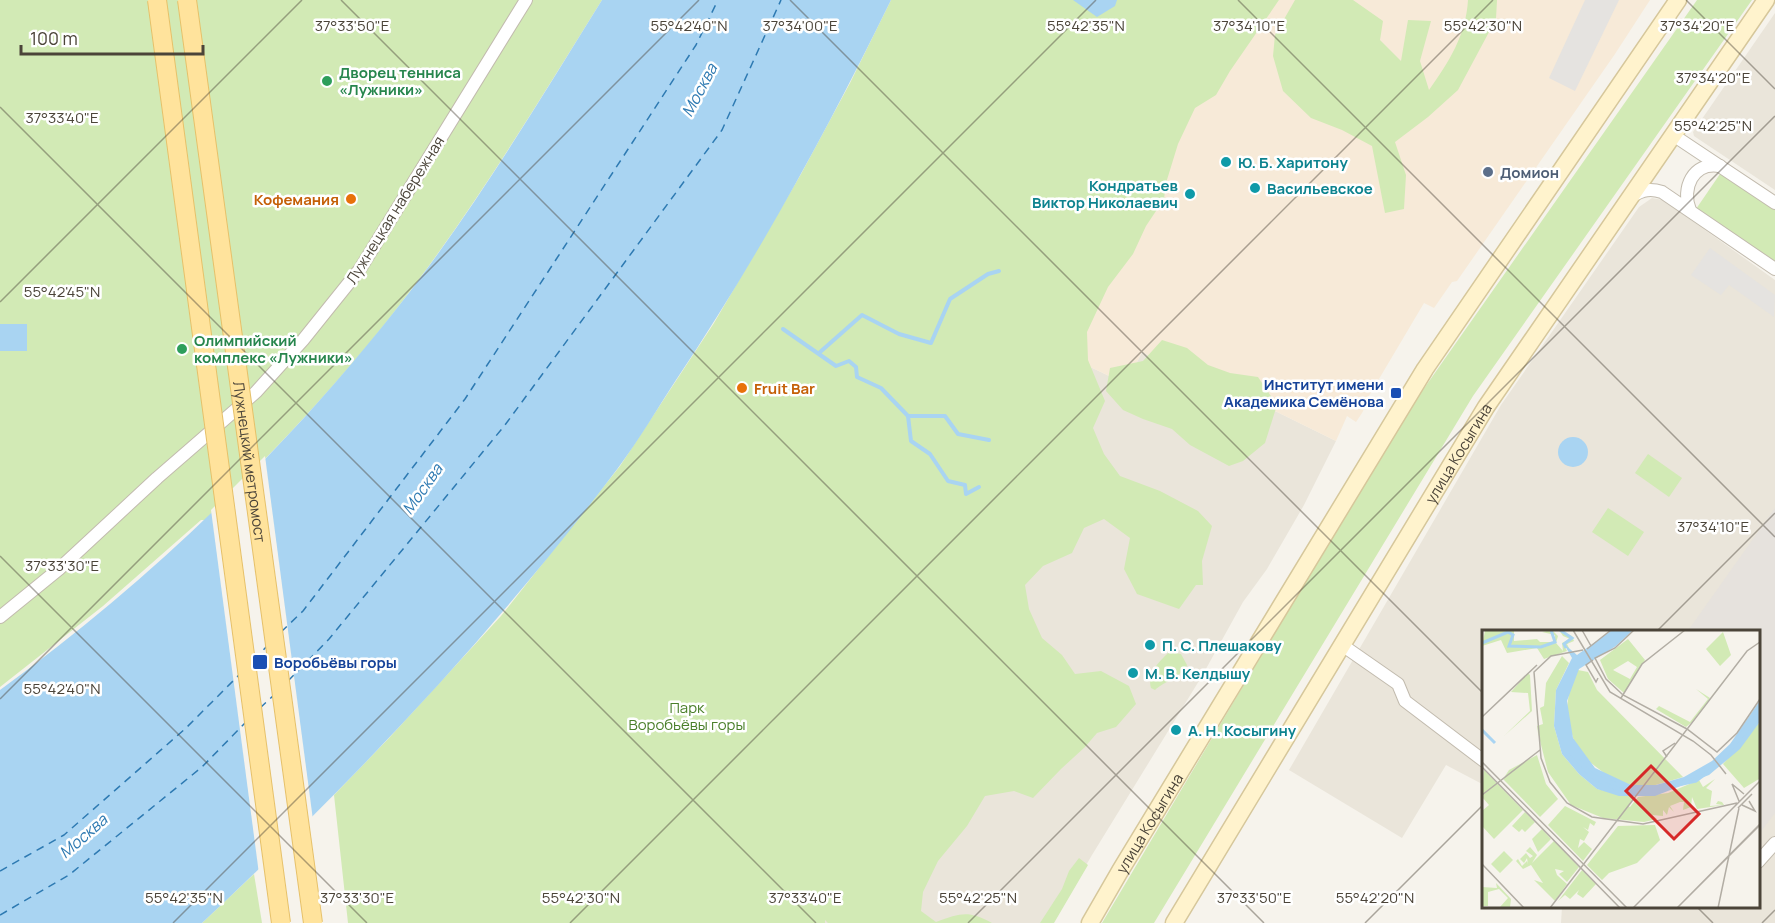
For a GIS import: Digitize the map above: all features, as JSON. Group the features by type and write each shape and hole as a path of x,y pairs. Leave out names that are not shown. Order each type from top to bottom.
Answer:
{"main road":[{"path":"157,0 281,923"},
{"name":"Лужнецкий метромост","path":"187,0 314,923"},
{"name":"улица Косыгина","path":"1090,923 1425,369 1678,0"},
{"name":"улица Косыгина","path":"1174,923 1486,406 1766,0"}],"street":[{"name":"Лужнецкая набережная","path":"0,617 59,569 165,470 256,392 303,340 360,269 526,0"},
{"path":"1673,135 1775,203"},
{"path":"1690,210 1685,194 1691,179 1701,168 1720,166"},
{"path":"1631,196 1645,190 1653,189 1662,192 1775,269"},
{"path":"1342,645 1398,684 1405,701 1482,759"},
{"path":"1760,860 1775,843"}],"shaded area":[{"path":"1279,0 1650,0 1457,281 1452,282 1434,308 1424,303 1363,406 1365,407 1362,413 1356,422 1347,416 1336,441 1273,410 1224,394 1142,352 1126,384 1063,354 1192,101 1232,61"},
{"path":"1585,0 1619,0 1575,91 1549,78"},
{"path":"1775,13 1775,190 1694,136 1693,132"},
{"path":"1652,198 1663,200 1775,280 1775,923 1561,923 1562,908 1760,908 1760,630 1482,630 1482,784 1446,765 1402,838 1289,770 1501,405 1639,207"},
{"path":"1710,248 1775,295 1774,317 1729,285 1721,295 1691,275"},
{"path":"1142,352 1224,394 1273,410 1336,441 1304,505 1267,569 1243,602 1202,676 1052,923 825,923 823,890 1063,354 1126,384"},
{"path":"1775,508 1775,813 1760,833 1760,630 1688,630"}],"green space":[{"name":"Олимпийский комплекс «Лужники»","path":"0,0 602,0 524,125 443,247 342,376 205,520 201,520 103,606 0,687"},
{"name":"Парк Воробьёвы горы","path":"891,0 1279,0 1216,95 1195,108 1178,144 1166,183 1164,199 1146,226 1133,254 1108,287 1087,332 1088,360 1105,401 1093,428 1104,454 1120,476 1160,491 1198,511 1212,526 1202,561 1203,585 1196,585 1179,609 1137,594 1124,569 1130,538 1104,519 1084,528 1072,553 1043,566 1025,585 1029,609 1042,638 1062,655 1075,674 1101,671 1129,686 1136,704 1116,727 1097,733 1033,798 1014,791 985,796 967,826 938,861 923,892 921,911 936,922 964,914 977,916 992,923 828,923 825,920 825,923 348,923 334,795 501,616 620,466 714,323 801,174"},
{"path":"1295,0 1353,0 1383,21 1380,40 1401,61 1408,20 1431,21 1420,61 1429,90 1455,48 1464,25 1468,0 1497,0 1496,19 1458,90 1395,142 1406,175 1404,209 1385,213 1372,146 1342,130 1311,118 1283,91 1273,56 1275,35"},
{"path":"1697,0 1752,0 1473,396 1154,923 1102,923 1399,424"},
{"path":"1720,174 1775,210 1775,263 1696,209"},
{"path":"1162,340 1187,348 1208,365 1230,373 1258,377 1277,405 1265,443 1243,461 1229,466 1190,445 1172,429 1123,410 1106,391 1110,368 1143,361"},
{"path":"1648,454 1682,478 1669,497 1635,473"},
{"path":"1608,508 1644,532 1628,556 1592,532"},
{"path":"1169,652 1181,654 1187,665 1182,672 1155,690 1151,688 1150,683 1152,673"},
{"path":"1079,858 1088,865 1054,923 1040,923 1062,889 1069,871"},
{"path":"254,874 262,923 202,923"}],"water":[{"name":"Москва","path":"602,0 891,0 842,98 763,241 633,447 522,589 367,761 202,923 0,923 0,690 104,609 154,566 250,475 340,378 412,288 470,208"},
{"path":"1073,0 1117,0 1115,6 1097,17"},
{"path":"0,324 27,324 27,351 0,351"},
{"path":"1573,437 1584,441 1588,452 1584,463 1573,467 1562,463 1558,452 1562,441"}],"pier":[{"path":"265,456 313,820 259,874 211,510"}],"waterway":[{"path":"819,353 862,315 899,334 931,343 950,299 988,274 999,271"},
{"path":"783,329 836,366 849,361 856,367 857,377 881,388 908,416 945,416 958,434 989,440"},
{"path":"908,416 911,441 930,454 948,481 965,485 966,494 979,487"}],"ferry route":[{"path":"281,632 303,611 465,399 696,45 718,0"},
{"path":"288,681 329,639 505,425 722,130 781,0"},
{"path":"254,660 267,646"},
{"path":"0,871 64,835 186,728 240,674"},
{"path":"260,708 274,695"},
{"path":"0,915 69,875 202,767 246,722"}],"place":[{"name":"Дворец тенниса «Лужники»","path":"327,81"},
{"name":"Ю. Б. Харитону","path":"1226,162"},
{"name":"Домион","path":"1488,172"},
{"name":"Васильевское","path":"1255,188"},
{"name":"Кондратьев Виктор Николаевич","path":"1190,194"},
{"name":"Кофемания","path":"351,199"},
{"name":"Олимпийский комплекс «Лужники»","path":"182,349"},
{"name":"Fruit Bar","path":"742,388"},
{"name":"Институт имени Академика Семёнова","path":"1396,393"},
{"name":"П. С. Плешакову","path":"1150,645"},
{"name":"Воробьёвы горы","path":"260,662"},
{"name":"М. В. Келдышу","path":"1133,673"},
{"name":"А. Н. Косыгину","path":"1176,730"}]}
